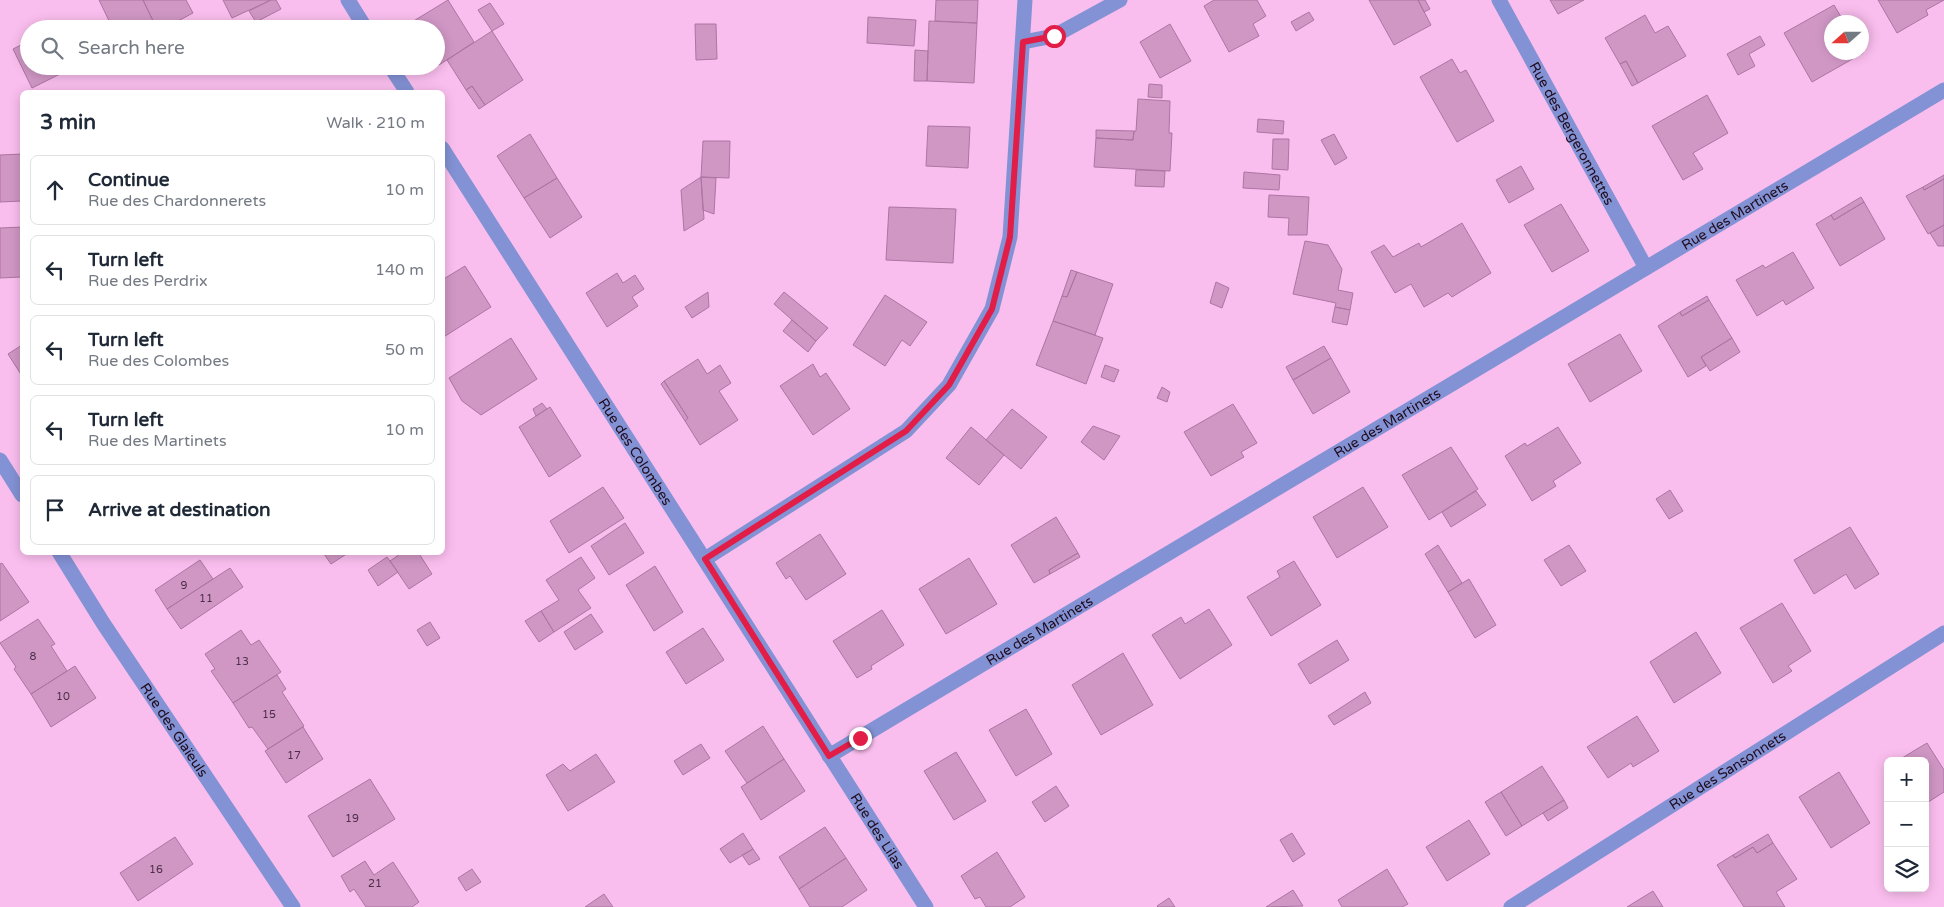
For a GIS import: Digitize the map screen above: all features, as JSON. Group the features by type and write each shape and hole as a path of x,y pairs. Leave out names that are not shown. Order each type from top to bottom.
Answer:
{"street":[{"path":"348,0 360,20"},
{"path":"705,559 906,431 949,385 992,309 1010,237 1025,0"},
{"path":"1023,42 1054,36 1120,0"},
{"name":"Rue des Bergeronnettes","path":"1499,0 1646,268"},
{"path":"396,75 406,90"},
{"name":"Rue des Martinets","path":"829,756 1944,90"},
{"name":"Rue des Colombes","path":"445,153 829,756"},
{"path":"0,460 20,492"},
{"name":"Rue des Glaïeuls","path":"61,555 109,631 293,907"},
{"name":"Rue des Sansonnets","path":"1511,907 1944,633"},
{"name":"Rue des Lilas","path":"829,756 926,907"}],"building":[{"path":"99,0 143,0 153,20 109,20"},
{"path":"143,0 186,0 193,13 180,20 153,20"},
{"path":"223,0 271,0 232,18"},
{"path":"271,0 276,0 281,9 260,20 255,20 249,11"},
{"path":"448,0 474,42 445,61 445,20 415,20"},
{"path":"936,0 978,0 977,23 935,21"},
{"path":"1214,0 1257,0 1266,16 1253,24 1259,36 1229,52 1204,6"},
{"path":"1369,0 1418,0 1431,25 1394,45"},
{"path":"1418,0 1425,0 1430,9 1424,12"},
{"path":"1550,0 1584,0 1558,14"},
{"path":"1878,0 1944,0 1926,10 1928,15 1897,33"},
{"path":"490,3 504,24 492,31 478,10"},
{"path":"1834,5 1840,15 1824,15 1824,60 1851,60 1812,82 1784,33"},
{"path":"1309,12 1314,20 1296,31 1291,22"},
{"path":"1645,15 1655,33 1668,26 1686,56 1638,83 1626,61 1620,64 1605,38"},
{"path":"868,17 916,20 914,46 867,43"},
{"path":"929,21 977,23 974,83 927,81"},
{"path":"695,24 716,24 717,59 696,60"},
{"path":"1170,24 1191,61 1160,78 1140,42"},
{"path":"492,31 523,80 485,105 472,86 466,90 447,60"},
{"path":"1760,36 1765,45 1749,54 1755,66 1738,75 1727,54"},
{"path":"20,46 20,63 13,49"},
{"path":"915,50 928,51 927,81 914,81"},
{"path":"1452,59 1460,73 1466,70 1494,121 1457,142 1420,77"},
{"path":"1626,61 1638,83 1632,86 1620,64"},
{"path":"26,75 58,75 32,88"},
{"path":"1149,84 1162,85 1162,98 1148,97"},
{"path":"472,86 485,105 479,109 466,90"},
{"path":"1707,95 1728,133 1693,153 1703,169 1683,180 1652,126"},
{"path":"1138,99 1170,101 1169,133 1172,133 1170,171 1094,167 1096,138 1133,140 1134,131 1136,131"},
{"path":"1258,119 1284,121 1283,134 1257,132"},
{"path":"928,126 970,127 968,168 926,166"},
{"path":"1096,130 1134,131 1133,140 1096,138"},
{"path":"530,134 557,178 524,198 497,156"},
{"path":"1334,134 1347,158 1335,165 1321,140"},
{"path":"1273,139 1289,139 1288,170 1272,169"},
{"path":"703,141 730,141 729,178 701,177"},
{"path":"20,154 20,201 0,202 0,155"},
{"path":"1521,166 1534,189 1509,203 1496,180"},
{"path":"1136,170 1165,171 1164,187 1135,186"},
{"path":"1244,172 1280,175 1279,190 1243,188"},
{"path":"1944,175 1944,179 1924,190 1923,187"},
{"path":"701,177 704,219 684,231 681,190"},
{"path":"701,177 716,178 714,214 703,210"},
{"path":"557,178 582,217 550,238 524,198"},
{"path":"1944,179 1944,225 1928,234 1906,196 1923,187 1924,190"},
{"path":"1269,195 1309,197 1307,235 1288,235 1289,218 1268,217"},
{"path":"1861,197 1864,202 1834,220 1831,215"},
{"path":"1864,202 1885,239 1840,266 1816,224 1831,215 1834,220"},
{"path":"1561,204 1589,251 1552,272 1524,225"},
{"path":"889,207 956,209 953,263 886,260"},
{"path":"1462,223 1491,273 1452,297 1448,293 1424,307 1411,284 1395,293 1371,252 1384,245 1393,257 1419,243 1421,247"},
{"path":"1944,225 1944,246 1938,246 1930,233"},
{"path":"20,227 20,277 0,278 0,228"},
{"path":"1305,241 1328,245 1342,269 1338,290 1353,293 1350,310 1335,307 1336,303 1293,294"},
{"path":"1793,252 1814,288 1786,305 1783,300 1757,316 1736,280 1763,265 1765,268"},
{"path":"465,266 491,307 445,336 445,278"},
{"path":"1071,270 1077,272 1067,297 1062,296"},
{"path":"1077,272 1113,284 1095,335 1053,321 1062,296 1067,297"},
{"path":"617,273 623,283 635,275 644,289 632,297 638,306 607,327 586,293"},
{"path":"1216,282 1229,288 1222,308 1210,303"},
{"path":"708,292 709,307 692,318 685,307"},
{"path":"784,292 828,328 816,341 774,304"},
{"path":"885,295 927,322 910,346 902,340 885,366 853,345"},
{"path":"1707,296 1709,300 1682,316 1680,312"},
{"path":"1709,300 1732,338 1701,357 1706,366 1688,377 1658,326 1680,312 1682,316"},
{"path":"1335,307 1350,310 1347,325 1332,322"},
{"path":"792,320 816,341 808,352 783,331"},
{"path":"1053,321 1103,338 1086,384 1036,365"},
{"path":"1620,334 1642,371 1590,402 1568,364"},
{"path":"511,338 537,379 481,415 462,401 449,378"},
{"path":"1732,338 1740,352 1710,371 1701,357"},
{"path":"20,346 20,373 8,354"},
{"path":"1324,346 1331,358 1293,380 1286,367"},
{"path":"1331,358 1350,392 1313,414 1293,380"},
{"path":"698,359 707,374 720,365 731,383 719,391 738,420 700,445 685,421 688,418 664,381"},
{"path":"813,364 820,377 826,373 850,409 813,435 780,386"},
{"path":"1105,365 1119,370 1114,382 1101,377"},
{"path":"664,381 688,418 685,421 661,384"},
{"path":"1162,387 1170,392 1167,402 1157,398"},
{"path":"542,403 547,409 536,416 533,409"},
{"path":"1233,404 1257,443 1241,452 1244,457 1211,476 1184,432"},
{"path":"550,407 581,456 549,477 519,427"},
{"path":"1012,409 1047,437 1021,469 986,440"},
{"path":"1093,426 1120,436 1104,460 1081,442"},
{"path":"971,427 1004,455 979,485 946,458"},
{"path":"1558,427 1581,463 1553,481 1556,486 1532,501 1505,456 1525,443 1527,446"},
{"path":"1451,447 1478,489 1429,520 1402,475"},
{"path":"603,487 624,518 569,553 550,521"},
{"path":"1363,487 1388,527 1337,558 1313,517"},
{"path":"1670,490 1683,511 1669,519 1656,499"},
{"path":"1476,491 1486,505 1451,527 1442,512"},
{"path":"1056,517 1078,553 1049,570 1050,574 1034,583 1011,545"},
{"path":"625,523 644,553 609,575 591,546"},
{"path":"1850,527 1879,574 1855,589 1846,574 1814,594 1794,560"},
{"path":"820,534 846,574 806,600 790,576 786,579 776,563"},
{"path":"1438,545 1462,583 1448,592 1425,554"},
{"path":"1569,545 1586,571 1561,586 1544,560"},
{"path":"1078,553 1080,557 1050,574 1049,570"},
{"path":"325,555 345,555 331,564"},
{"path":"399,555 420,555 432,574 409,589 390,561"},
{"path":"387,557 398,572 378,586 368,570"},
{"path":"581,557 595,578 578,590 591,608 554,632 541,611 559,600 546,580"},
{"path":"969,558 997,604 946,634 919,589"},
{"path":"200,560 213,579 167,609 155,590"},
{"path":"1294,561 1321,605 1271,636 1247,597 1280,577 1277,571"},
{"path":"2,563 29,602 0,621 0,564"},
{"path":"655,566 683,612 654,631 626,585"},
{"path":"230,568 243,587 181,629 167,609"},
{"path":"1469,579 1496,625 1475,638 1448,592"},
{"path":"1782,603 1811,651 1788,666 1792,671 1773,683 1740,628"},
{"path":"1209,609 1232,645 1180,679 1152,635 1181,617 1185,624"},
{"path":"882,610 904,645 871,666 872,669 857,678 833,641"},
{"path":"541,611 554,632 539,642 525,621"},
{"path":"591,614 603,632 575,650 564,632"},
{"path":"38,619 55,644 51,646 67,671 31,694 14,669 16,667 0,643"},
{"path":"430,622 440,638 427,646 417,630"},
{"path":"703,628 724,660 686,684 666,652"},
{"path":"241,630 251,645 259,640 281,672 233,703 211,671 215,669 205,654"},
{"path":"1696,632 1721,673 1674,703 1650,662"},
{"path":"1337,640 1349,660 1310,684 1298,664"},
{"path":"1123,653 1153,705 1101,735 1072,685"},
{"path":"75,666 96,698 51,727 31,694"},
{"path":"277,675 286,689 282,692 304,726 268,749 252,727 249,728 233,703"},
{"path":"1365,692 1371,703 1334,725 1328,716"},
{"path":"1026,709 1052,754 1016,776 989,730"},
{"path":"1637,716 1659,751 1633,767 1631,763 1608,778 1587,747"},
{"path":"763,726 784,759 747,783 725,751"},
{"path":"303,727 323,759 286,783 265,751"},
{"path":"1927,743 1944,770 1944,792 1929,801 1929,757 1904,757"},
{"path":"701,744 710,758 683,775 674,761"},
{"path":"956,752 986,801 954,820 924,771"},
{"path":"596,754 615,782 568,811 546,775 563,764 570,771"},
{"path":"784,759 805,791 761,820 741,787"},
{"path":"1542,766 1564,800 1522,826 1501,792"},
{"path":"1839,772 1870,823 1831,848 1799,797"},
{"path":"370,779 395,819 333,857 308,816"},
{"path":"1056,786 1069,806 1045,822 1032,802"},
{"path":"1501,792 1522,826 1506,836 1485,802"},
{"path":"1564,800 1568,808 1548,821 1543,813"},
{"path":"1469,820 1490,854 1447,881 1426,847"},
{"path":"825,827 846,858 799,889 779,857"},
{"path":"743,833 753,849 730,863 720,849"},
{"path":"1292,833 1305,854 1293,862 1280,840"},
{"path":"1768,834 1773,843 1757,853 1753,847 1735,858 1733,855"},
{"path":"175,837 193,864 138,901 120,873"},
{"path":"1773,843 1797,879 1776,892 1785,907 1744,907 1717,865 1733,855 1735,858 1753,847 1757,853"},
{"path":"753,849 760,859 749,865 742,855"},
{"path":"997,852 1025,897 1010,907 986,907 980,897 975,899 961,876"},
{"path":"846,858 867,890 842,907 810,907 799,889"},
{"path":"365,861 374,875 393,862 419,902 412,907 366,907 354,889 350,892 341,876"},
{"path":"472,869 481,882 466,891 458,878"},
{"path":"1387,869 1408,904 1402,907 1342,907 1338,900"},
{"path":"1293,890 1303,906 1266,907"},
{"path":"1653,891 1663,907 1627,907"},
{"path":"604,894 613,907 585,907"},
{"path":"1169,898 1175,907 1157,906"}],"route":[{"path":"860,738 829,756 705,559 906,431 949,385 992,309 1010,237 1023,42 1054,36"}]}
